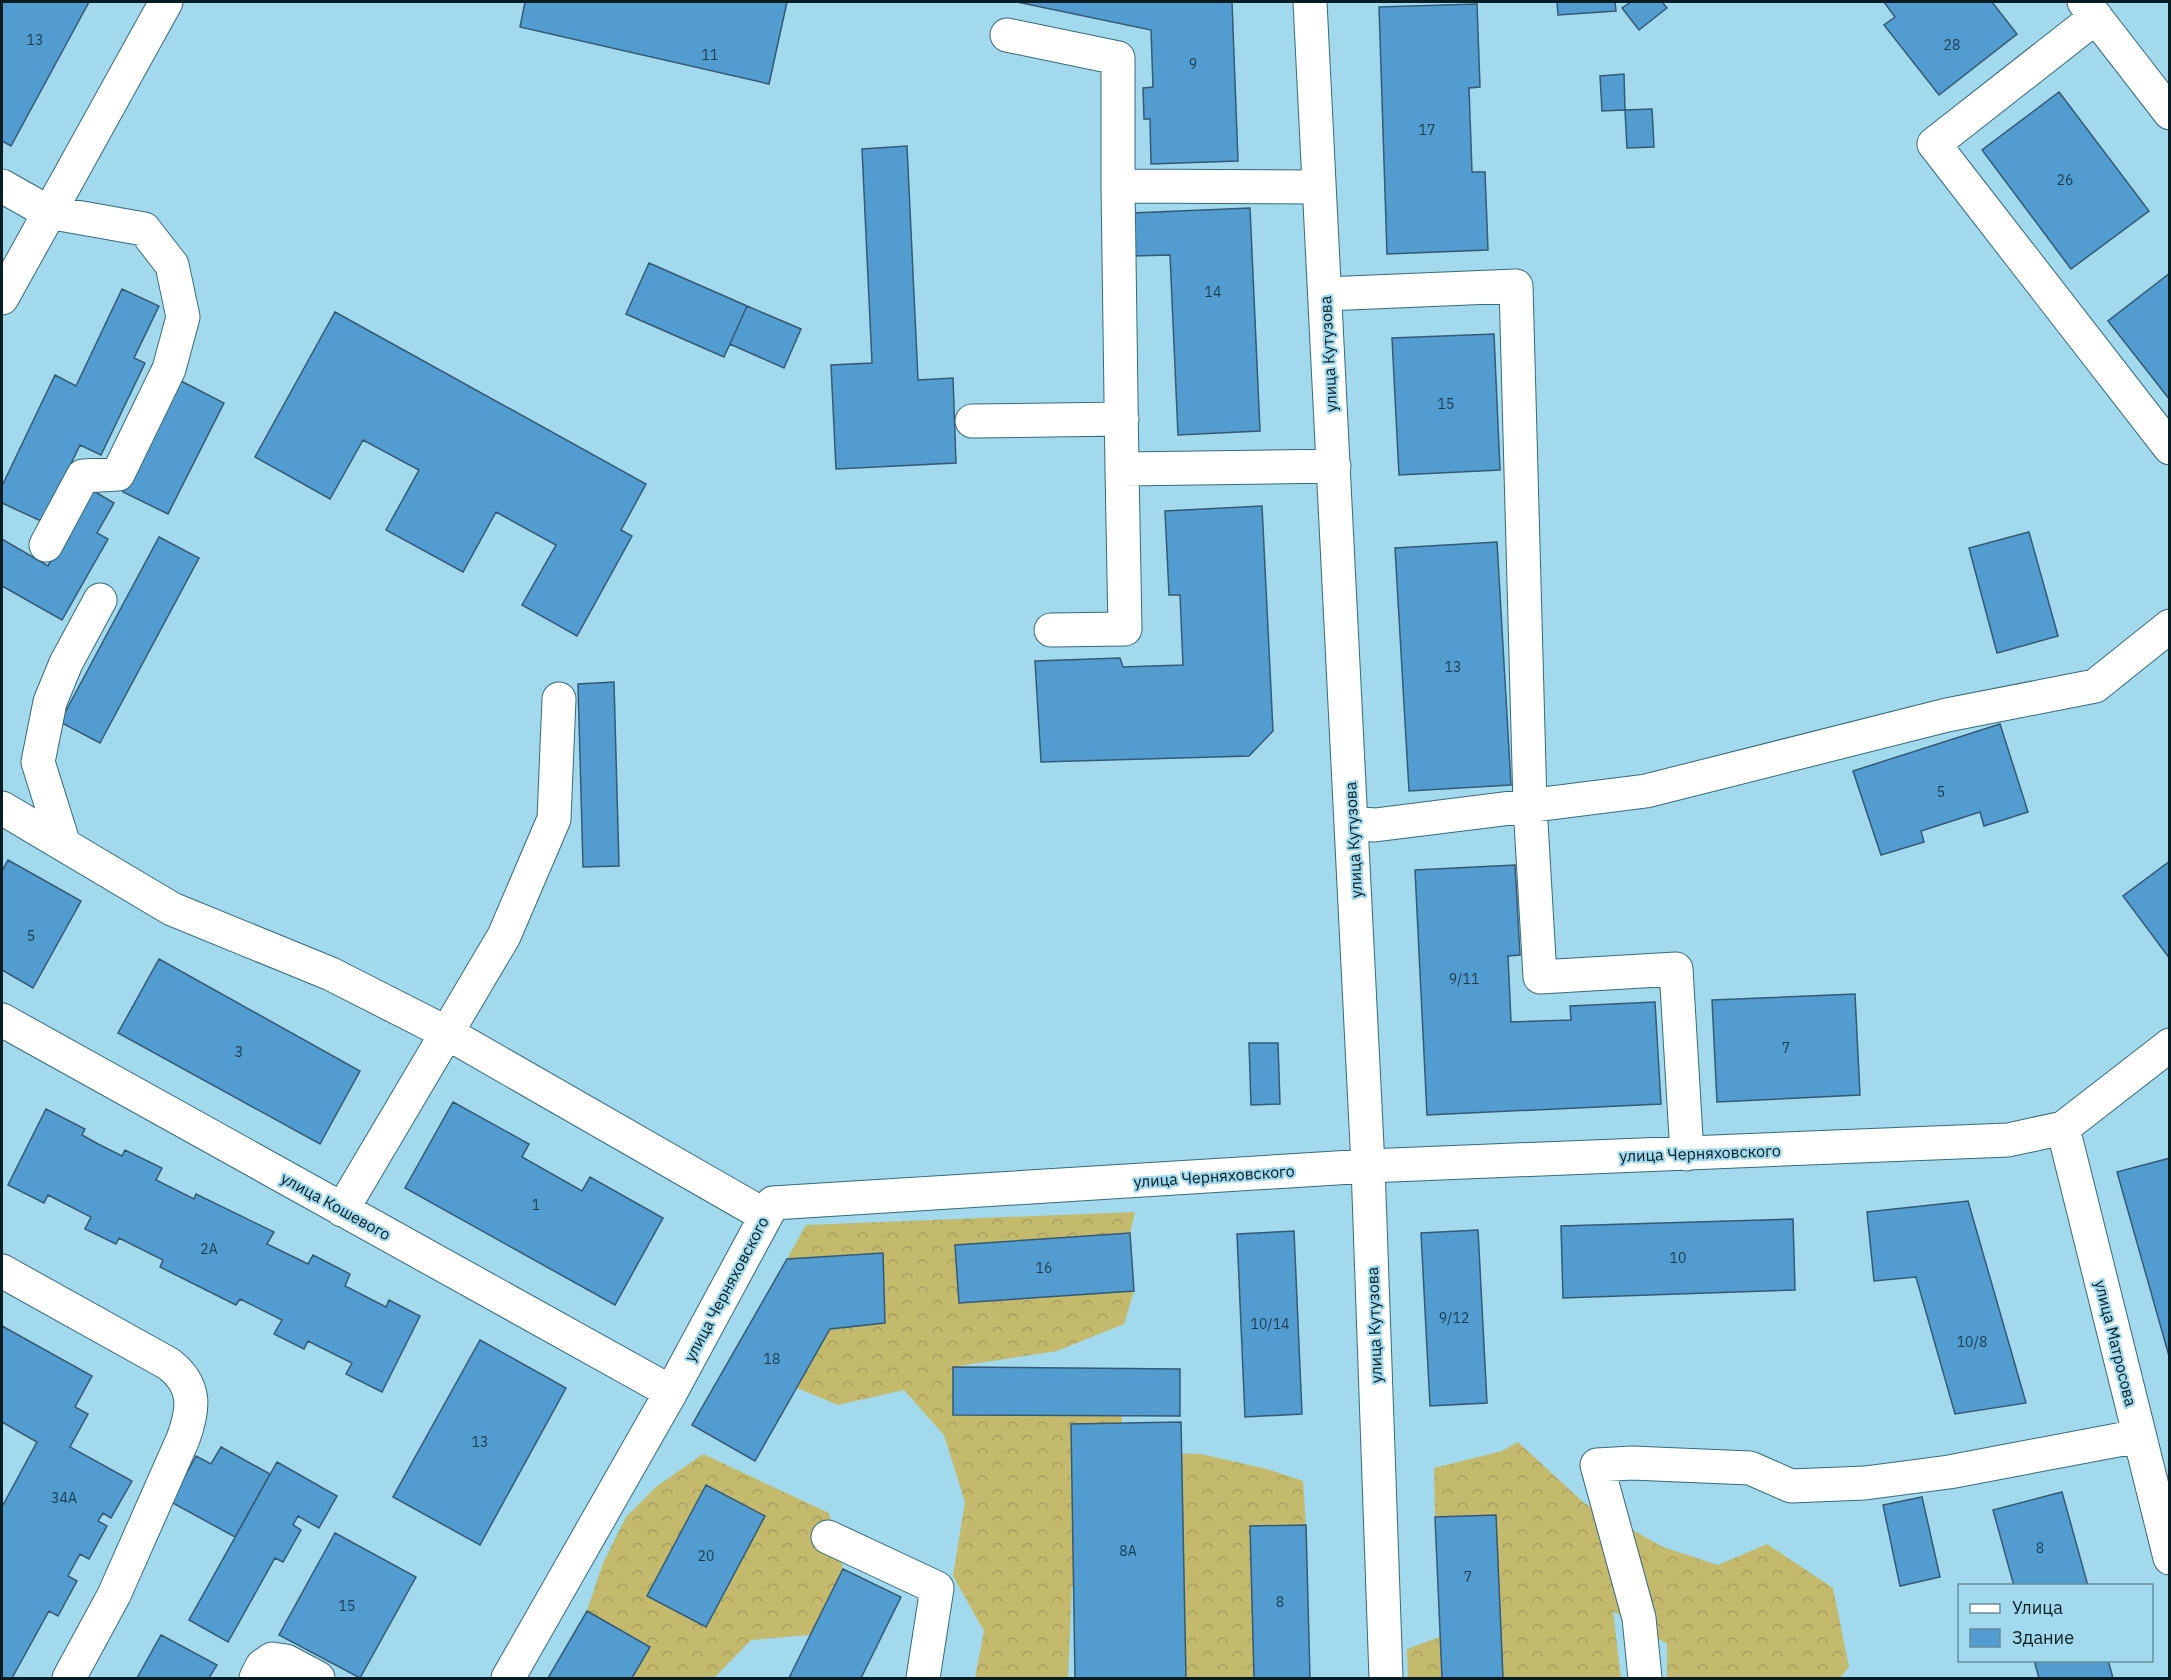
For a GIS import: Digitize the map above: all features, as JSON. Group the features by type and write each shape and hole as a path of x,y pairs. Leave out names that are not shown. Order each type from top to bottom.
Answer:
{"street":[{"path":"2,298 166,2"},
{"name":"улица Кутузова","path":"1310,2 1368,1166 1386,1678"},
{"path":"2169,113 2090,9 1934,144 2169,448"},
{"path":"1007,35 1118,58 1125,629 1051,630"},
{"path":"2,186 48,212 144,229 172,265 183,317 169,369 118,474 83,476 46,545"},
{"path":"1119,186 1319,187"},
{"path":"1325,294 1516,286 1530,806 1540,977 1676,969 1687,1154"},
{"path":"972,421 1122,419"},
{"path":"1122,469 1334,466"},
{"path":"64,845 38,762 50,702 66,663 100,600"},
{"path":"1352,823 1375,825 1646,791 1947,715 2095,686 2169,626"},
{"path":"342,1210 504,936 554,819 559,699"},
{"path":"2,808 172,909 331,974 447,1033 766,1216"},
{"name":"улица Кошевого","path":"2,1020 671,1392"},
{"name":"улица Черняховского","path":"508,1678 671,1392 773,1203 1368,1166 2008,1140 2063,1128 2169,1045"},
{"name":"улица Матросова","path":"2063,1128 2169,1558"},
{"path":"2,1271 169,1364 184,1378 191,1398 189,1423 183,1439 114,1595 69,1678"},
{"path":"1645,1678 1639,1618 1598,1465 1632,1463 1750,1468 1791,1486 1865,1483 1949,1472 2139,1436"},
{"path":"828,1537 937,1588 923,1678"},
{"path":"256,1678 262,1666 272,1659 286,1661 318,1678"}],"green space":[{"path":"1135,1212 1130,1233 955,1245 959,1303 1134,1291 1124,1324 1057,1351 953,1367 954,1415 1122,1416 1122,1452 1201,1454 1267,1469 1303,1481 1306,1525 1250,1526 1254,1678 1171,1678 1169,1652 1115,1559 1072,1586 1068,1678 975,1678 984,1631 953,1576 965,1502 944,1435 904,1390 838,1405 797,1388 830,1329 885,1323 883,1253 787,1259 806,1225"},
{"path":"1518,1442 1584,1503 1663,1547 1718,1565 1767,1544 1833,1588 1849,1667 1840,1678 1667,1678 1667,1644 1613,1611 1621,1678 1503,1678 1496,1516 1435,1517 1434,1468 1502,1451"},
{"path":"703,1454 829,1513 843,1569 811,1635 751,1640 714,1678 632,1678 650,1647 587,1611 603,1563 626,1517 656,1487","holes":["765,1516 706,1627 648,1596"]},
{"path":"1440,1637 1442,1678 1408,1678 1407,1649"}],"building":[{"path":"2,2 89,2 11,146 2,141"},
{"path":"525,2 787,2 769,84 520,27"},
{"path":"1017,2 1232,2 1238,161 1151,164 1150,119 1144,119 1143,88 1153,87 1151,30"},
{"path":"1557,2 1615,2 1616,11 1558,15"},
{"path":"1631,2 1662,2 1667,8 1639,30 1622,8"},
{"path":"1884,2 1992,2 2017,34 1939,95 1884,25 1895,17"},
{"path":"1477,4 1480,87 1469,88 1472,172 1485,172 1488,250 1387,254 1379,7"},
{"path":"1624,74 1625,110 1602,111 1600,76"},
{"path":"2059,92 2149,211 2071,269 1982,150"},
{"path":"1652,109 1654,147 1627,148 1625,110"},
{"path":"907,146 918,380 953,378 956,463 836,469 831,365 872,363 862,149"},
{"path":"1250,208 1260,431 1178,435 1170,255 1134,256 1132,213"},
{"path":"649,263 747,306 724,357 626,314"},
{"path":"2170,273 2170,400 2108,321"},
{"path":"122,289 159,306 134,358 145,363 101,455 80,445 43,522 2,503 2,486 55,375 76,386"},
{"path":"747,306 801,329 784,368 730,344"},
{"path":"335,312 646,484 621,530 632,536 577,636 522,605 556,545 496,512 463,572 386,530 419,470 363,440 330,499 255,457"},
{"path":"1494,334 1500,470 1399,475 1392,338"},
{"path":"179,380 224,403 168,514 123,492"},
{"path":"92,490 114,503 97,533 108,539 62,620 2,586 2,539 48,566"},
{"path":"1262,506 1273,731 1249,756 1041,762 1035,661 1120,658 1123,667 1183,665 1180,595 1169,595 1165,511"},
{"path":"2029,532 2058,636 1997,653 1969,548"},
{"path":"159,537 199,558 100,743 60,722"},
{"path":"1497,542 1511,785 1409,791 1395,548"},
{"path":"614,682 619,866 583,867 578,684"},
{"path":"2000,724 2028,812 1984,826 1980,812 1921,831 1924,842 1881,855 1853,771"},
{"path":"8,860 81,901 33,988 2,970 2,871"},
{"path":"2170,861 2170,959 2123,896"},
{"path":"1515,865 1520,955 1508,956 1511,1022 1571,1020 1570,1006 1655,1002 1661,1104 1427,1115 1415,870"},
{"path":"159,959 360,1071 320,1144 118,1033"},
{"path":"1855,994 1860,1095 1717,1102 1712,1000"},
{"path":"1249,1043 1278,1043 1280,1104 1251,1105"},
{"path":"453,1102 529,1144 522,1157 582,1191 590,1177 663,1218 615,1305 405,1188"},
{"path":"46,1109 85,1129 82,1135 98,1144 122,1156 125,1150 162,1168 156,1180 194,1199 196,1194 274,1232 267,1244 308,1264 313,1255 350,1274 345,1286 386,1307 389,1300 420,1316 382,1392 346,1374 352,1363 308,1341 304,1349 274,1334 282,1320 240,1299 236,1305 160,1267 163,1260 119,1238 116,1244 85,1229 91,1217 48,1195 44,1203 8,1185"},
{"path":"2170,1158 2170,1355 2169,1356 2117,1172"},
{"path":"1968,1201 2026,1403 1955,1414 1916,1277 1874,1281 1867,1212"},
{"path":"1793,1219 1795,1290 1563,1298 1561,1226"},
{"path":"1478,1230 1487,1403 1430,1406 1421,1233"},
{"path":"1294,1231 1302,1414 1245,1417 1237,1234"},
{"path":"1130,1233 1134,1291 959,1303 955,1245"},
{"path":"883,1253 885,1323 830,1329 755,1461 692,1425 787,1259"},
{"path":"2,1326 92,1376 75,1407 88,1414 70,1447 132,1481 111,1518 103,1513 98,1521 107,1526 89,1559 80,1554 68,1576 77,1581 58,1616 49,1611 12,1678 2,1678 2,1507 37,1442 2,1422"},
{"path":"480,1340 566,1388 480,1545 393,1497"},
{"path":"953,1367 1180,1369 1180,1416 953,1415"},
{"path":"1181,1422 1186,1678 1075,1678 1071,1424"},
{"path":"221,1447 270,1474 235,1537 171,1502 196,1456 211,1464"},
{"path":"277,1462 337,1496 319,1528 298,1516 293,1525 301,1530 283,1562 275,1558 228,1642 189,1620"},
{"path":"706,1485 765,1516 706,1627 647,1596"},
{"path":"2062,1492 2087,1584 2013,1584 1993,1510"},
{"path":"1922,1497 1940,1577 1900,1586 1883,1505"},
{"path":"1496,1515 1503,1678 1442,1678 1435,1517"},
{"path":"1306,1525 1310,1678 1254,1678 1250,1526"},
{"path":"335,1533 416,1577 360,1678 279,1635"},
{"path":"843,1569 901,1597 861,1678 789,1678"},
{"path":"587,1611 650,1647 632,1678 548,1678"},
{"path":"161,1635 217,1665 209,1678 137,1678"},
{"path":"2035,1662 2109,1662 2113,1678 2039,1678"}]}
